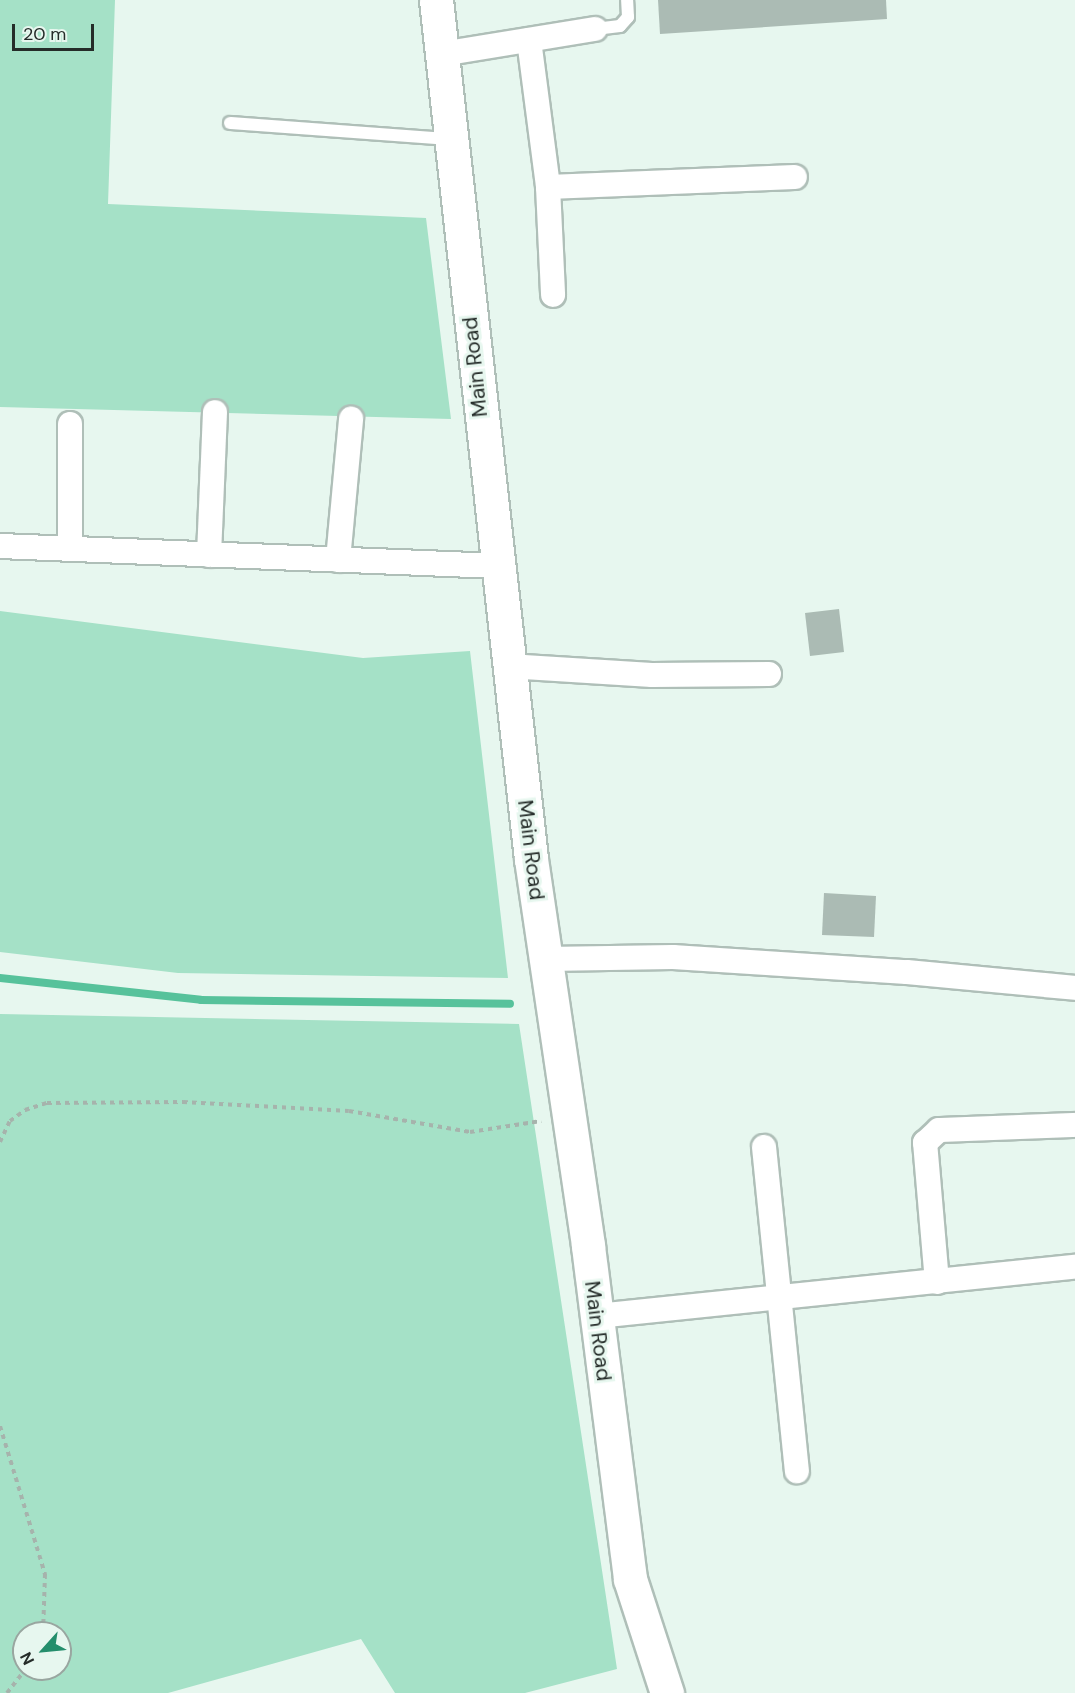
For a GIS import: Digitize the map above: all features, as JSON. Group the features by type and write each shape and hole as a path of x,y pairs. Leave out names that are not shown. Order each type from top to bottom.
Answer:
{"street":[{"name":"Main Road","path":"436,0 508,666 546,959 597,1316 630,1579 667,1693"},
{"path":"442,54 595,29"},
{"path":"529,40 548,187 553,294"},
{"path":"548,187 795,177"},
{"path":"209,555 215,412"},
{"path":"339,560 351,419"},
{"path":"70,424 70,549"},
{"path":"0,546 497,567"},
{"path":"508,666 652,675 769,674"},
{"path":"546,959 673,957 907,972 1075,988"},
{"path":"937,1281 923,1156 925,1143 939,1130 1075,1125"},
{"path":"764,1147 797,1471"},
{"path":"597,1316 1075,1267"}],"lane":[{"path":"595,29 620,26 628,17 627,0"},
{"path":"230,123 452,139"}],"path":[{"path":"0,1142 10,1121 25,1110 47,1103 183,1102 349,1111 470,1132 569,1117"},
{"path":"0,1426 45,1574 43,1621"},
{"path":"7,1693 16,1681"}],"green space":[{"path":"0,0 115,0 108,204 426,218 451,419 0,407"},
{"path":"0,611 363,658 470,651 508,978 178,973 0,952"},
{"path":"0,1014 519,1024 617,1669 525,1693 395,1693 361,1639 168,1693 0,1693"}],"building":[{"path":"658,0 886,0 887,19 660,34"},
{"path":"839,609 844,652 810,656 805,613"},
{"path":"824,893 876,896 874,937 822,935"}],"waterway":[{"path":"0,978 201,1000 510,1004"}]}
